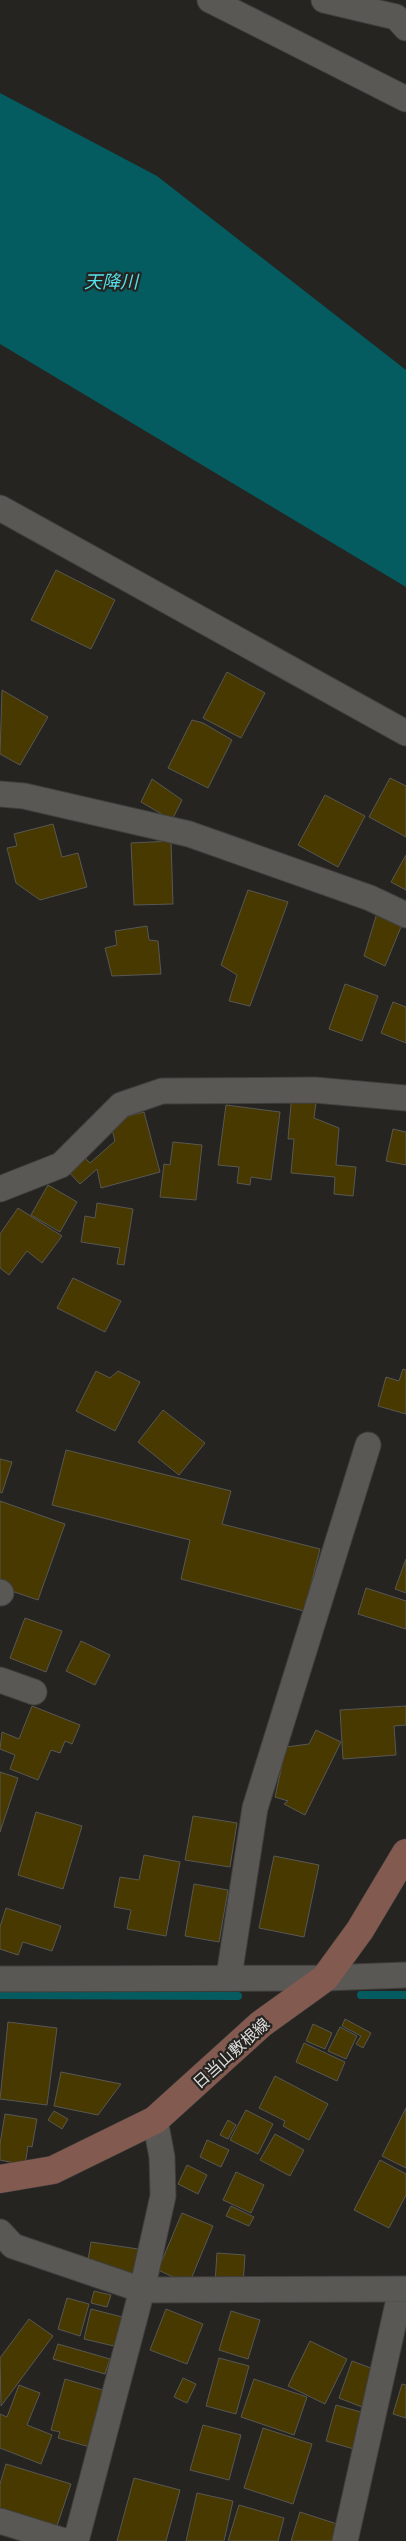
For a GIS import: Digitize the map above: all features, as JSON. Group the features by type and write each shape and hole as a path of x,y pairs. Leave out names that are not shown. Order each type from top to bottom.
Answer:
{"main road":[{"name":"日当山敷根線","path":"0,2179 54,2170 155,2120 261,2024 325,1978 360,1930 406,1853"}],"street":[{"path":"210,0 406,99"},
{"path":"324,0 396,17 406,28"},
{"path":"0,508 406,733"},
{"path":"0,794 24,796 188,834 370,898 406,915"},
{"path":"0,1189 60,1165 120,1105 162,1091 315,1090 406,1098"},
{"path":"229,1976 255,1808 368,1445"},
{"path":"1,1684 34,1692"},
{"path":"0,1979 229,1976 325,1978 406,1975"},
{"path":"76,2541 142,2290 163,2196 162,2157 155,2120"},
{"path":"0,2232 13,2246 142,2290 403,2289 345,2541"},
{"path":"0,2521 64,2541"}],"water":[{"name":"天降川","path":"0,93 157,176 406,370 406,587 0,344"}],"building":[{"path":"56,570 115,600 91,649 31,620"},
{"path":"227,672 265,693 241,738 203,718"},
{"path":"2,690 48,717 20,765 0,754"},
{"path":"192,720 203,723 232,740 208,788 168,768"},
{"path":"390,778 406,786 406,837 369,817"},
{"path":"152,779 182,800 172,820 141,802"},
{"path":"325,795 365,816 338,867 298,845"},
{"path":"53,824 62,857 78,853 87,887 40,900 16,883 7,848 17,846 14,834"},
{"path":"171,841 173,904 134,905 131,843"},
{"path":"406,855 406,890 391,882"},
{"path":"248,890 288,902 250,1006 229,1001 237,975 221,965"},
{"path":"377,913 403,922 385,966 364,956"},
{"path":"147,926 149,940 158,941 161,974 112,976 105,948 117,945 115,931"},
{"path":"345,984 378,996 362,1041 329,1029"},
{"path":"393,1002 406,1007 406,1043 381,1033"},
{"path":"292,1093 317,1095 314,1118 339,1128 336,1165 356,1167 353,1196 334,1194 335,1177 291,1173 294,1139 288,1139"},
{"path":"226,1105 280,1112 271,1180 251,1177 250,1185 237,1183 239,1167 218,1165"},
{"path":"144,1112 160,1172 101,1188 97,1169 80,1184 67,1170 83,1156 90,1163 115,1141 110,1121"},
{"path":"393,1129 406,1132 406,1165 386,1161"},
{"path":"173,1142 202,1145 196,1200 160,1197 164,1164 170,1165"},
{"path":"48,1185 77,1202 60,1232 31,1215"},
{"path":"97,1203 133,1209 124,1265 117,1264 120,1248 81,1242 85,1216 95,1218"},
{"path":"18,1208 62,1236 42,1263 27,1251 9,1275 0,1268 0,1234"},
{"path":"73,1278 121,1301 105,1332 57,1308"},
{"path":"403,1369 406,1370 406,1414 378,1406 386,1377 399,1381"},
{"path":"96,1371 110,1378 118,1371 140,1382 115,1431 76,1411"},
{"path":"163,1410 205,1443 179,1475 138,1442"},
{"path":"66,1450 231,1491 222,1524 320,1549 304,1611 181,1579 190,1540 52,1505"},
{"path":"0,1459 12,1462 2,1493 0,1492"},
{"path":"0,1501 65,1524 38,1600 0,1587"},
{"path":"406,1559 406,1593 395,1589"},
{"path":"366,1588 406,1601 406,1629 358,1614"},
{"path":"25,1618 62,1631 46,1672 10,1658"},
{"path":"81,1641 110,1655 95,1685 66,1671"},
{"path":"32,1706 80,1725 72,1744 65,1741 60,1753 51,1750 38,1780 10,1769 15,1755 0,1749 2,1732 19,1739"},
{"path":"406,1706 406,1725 394,1726 396,1755 343,1759 340,1710"},
{"path":"316,1730 341,1742 305,1815 284,1804 288,1801 275,1797 286,1747 309,1744"},
{"path":"0,1772 18,1778 0,1832"},
{"path":"36,1812 82,1826 63,1889 18,1875"},
{"path":"193,1816 237,1823 230,1867 185,1860"},
{"path":"144,1855 180,1862 166,1936 127,1929 131,1910 114,1907 120,1877 139,1880"},
{"path":"274,1856 319,1865 304,1937 259,1928"},
{"path":"194,1884 228,1890 219,1942 185,1936"},
{"path":"6,1908 61,1926 52,1951 23,1942 18,1955 0,1949 0,1927"},
{"path":"345,2019 371,2033 363,2048 356,2044 361,2036 342,2026"},
{"path":"8,2022 57,2028 47,2105 0,2099"},
{"path":"313,2024 332,2033 325,2049 306,2041"},
{"path":"340,2027 357,2036 346,2059 328,2051"},
{"path":"304,2043 345,2062 337,2081 296,2062"},
{"path":"61,2072 121,2084 98,2115 54,2106"},
{"path":"275,2076 328,2104 309,2140 283,2126 285,2121 259,2108"},
{"path":"406,2108 406,2168 382,2156"},
{"path":"246,2110 273,2124 258,2154 230,2140"},
{"path":"54,2111 68,2119 62,2129 48,2120"},
{"path":"5,2114 37,2119 32,2147 28,2146 25,2165 0,2160 0,2144"},
{"path":"228,2120 236,2125 228,2139 220,2135"},
{"path":"275,2134 304,2150 290,2176 260,2160"},
{"path":"207,2140 229,2150 221,2167 200,2157"},
{"path":"380,2160 406,2174 406,2195 389,2228 354,2210"},
{"path":"187,2165 207,2175 198,2194 178,2184"},
{"path":"236,2172 264,2185 251,2213 223,2200"},
{"path":"231,2206 254,2217 249,2226 226,2216"},
{"path":"182,2213 213,2226 189,2284 158,2270"},
{"path":"91,2242 138,2249 134,2274 87,2266"},
{"path":"217,2253 245,2255 243,2285 215,2283"},
{"path":"94,2291 111,2295 107,2307 91,2303"},
{"path":"67,2298 89,2304 80,2336 58,2329"},
{"path":"91,2309 126,2318 118,2347 84,2339"},
{"path":"166,2309 203,2324 187,2364 150,2350"},
{"path":"231,2311 260,2320 248,2359 219,2350"},
{"path":"29,2319 53,2336 1,2406 0,2358"},
{"path":"310,2341 347,2359 325,2404 288,2386"},
{"path":"58,2344 110,2359 105,2374 53,2359"},
{"path":"219,2358 249,2366 236,2414 206,2406"},
{"path":"352,2361 376,2370 362,2407 339,2398"},
{"path":"183,2378 196,2384 187,2403 174,2397"},
{"path":"65,2379 106,2391 90,2447 58,2438 60,2432 51,2430"},
{"path":"254,2379 307,2397 294,2435 241,2417"},
{"path":"402,2384 406,2385 406,2418 393,2414"},
{"path":"19,2385 40,2393 27,2425 52,2435 41,2464 0,2448 0,2414 7,2417"},
{"path":"336,2405 364,2413 354,2449 326,2441"},
{"path":"203,2425 241,2435 229,2480 190,2470"},
{"path":"263,2428 312,2444 293,2504 244,2488"},
{"path":"6,2464 71,2484 57,2526 0,2509 0,2484"},
{"path":"134,2478 180,2490 166,2541 117,2541"},
{"path":"197,2493 233,2501 224,2541 186,2541"},
{"path":"239,2505 284,2518 278,2541 228,2541"},
{"path":"300,2512 337,2524 332,2541 291,2541"}],"waterway":[{"path":"0,1995 238,1996"},
{"path":"361,1995 406,1995"}]}
